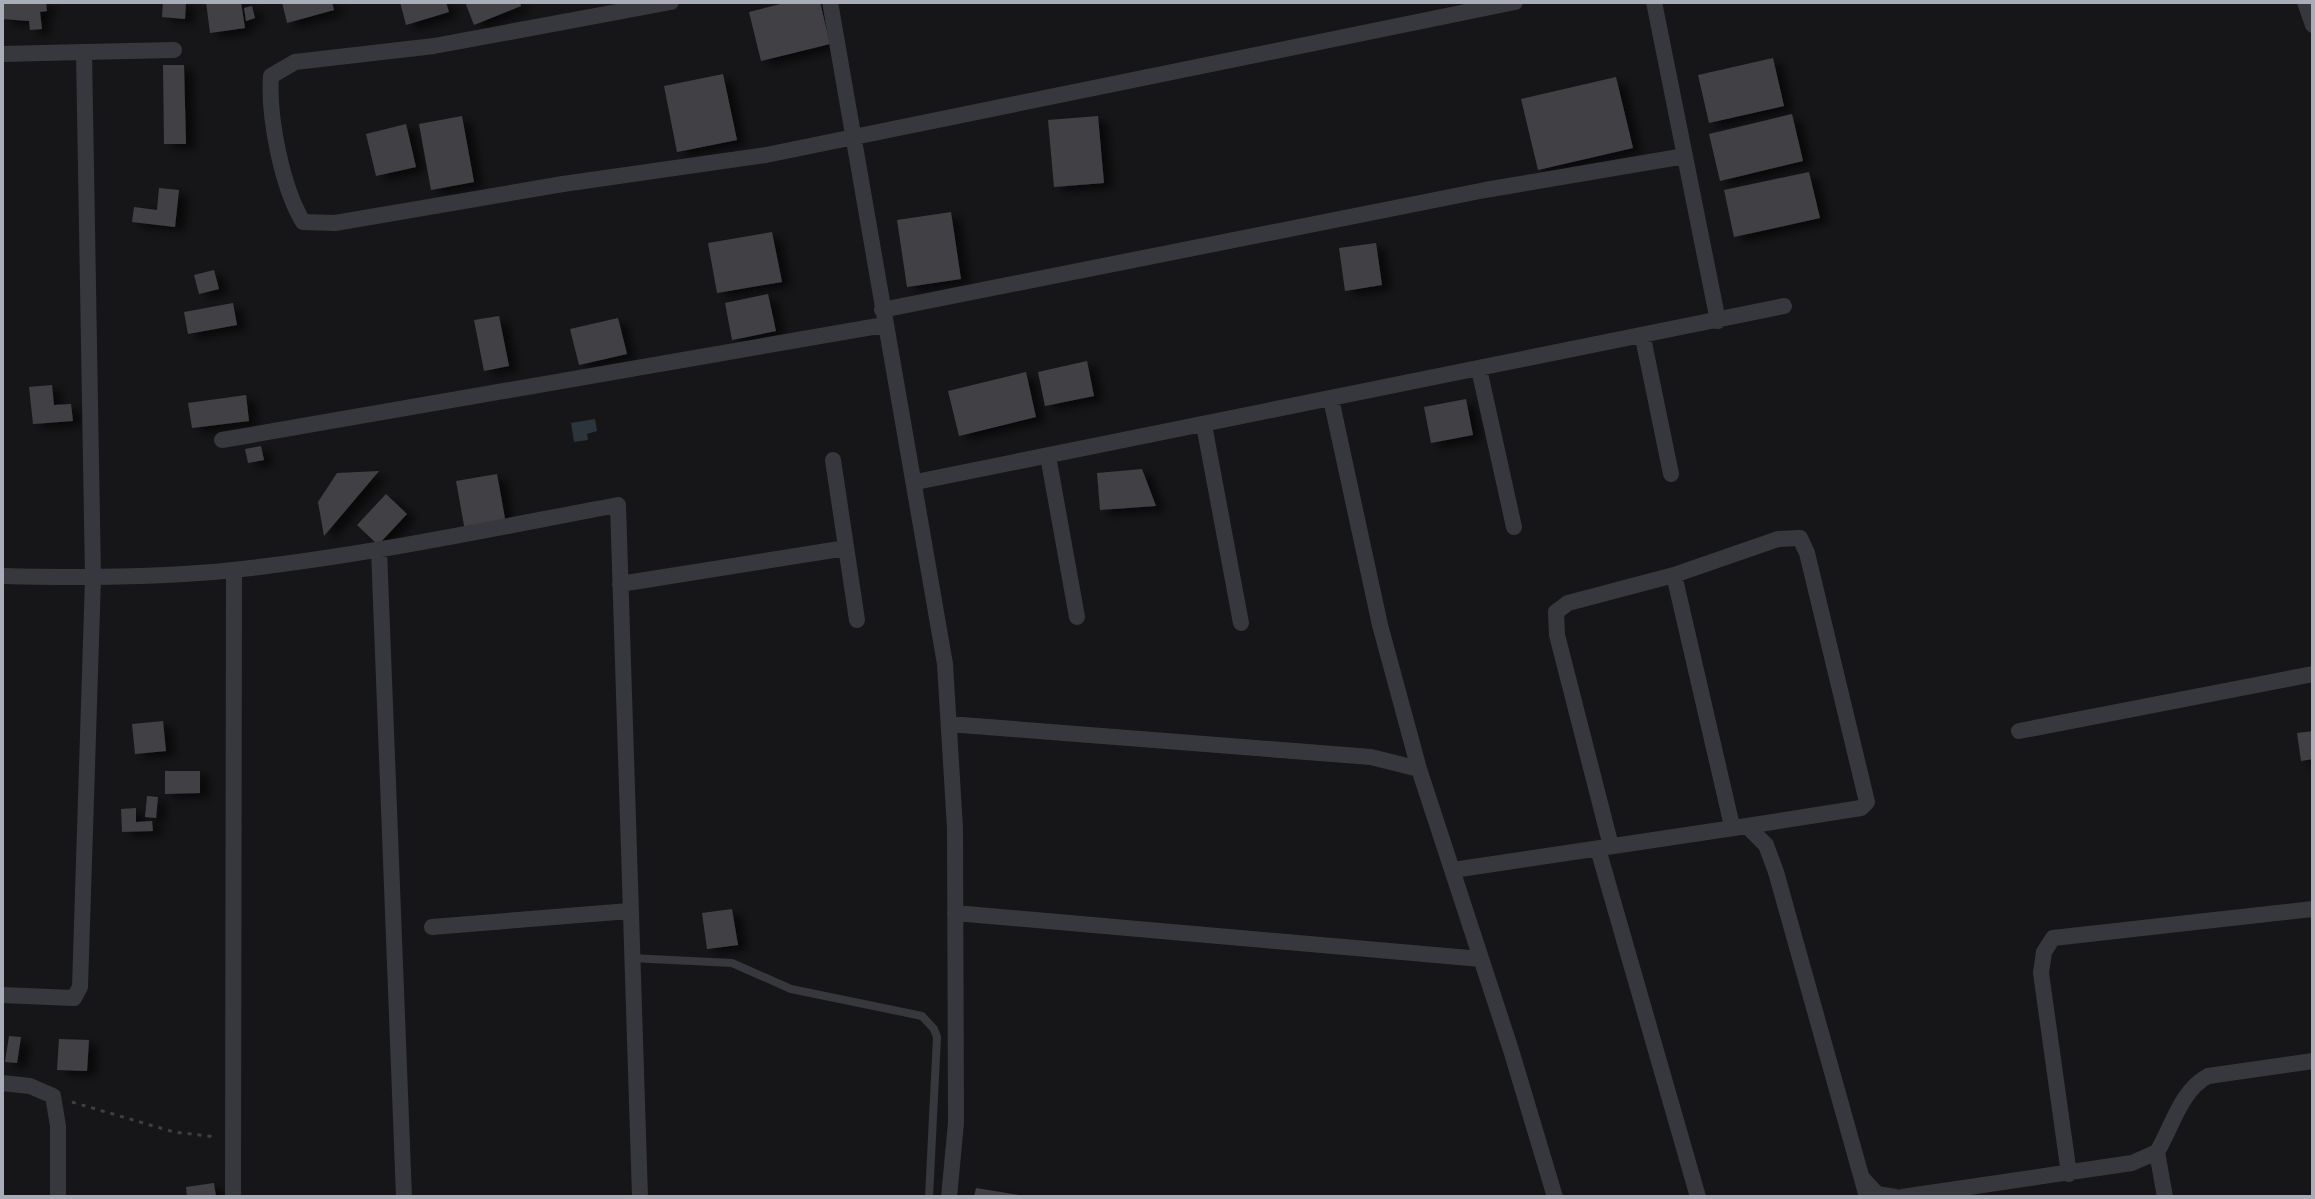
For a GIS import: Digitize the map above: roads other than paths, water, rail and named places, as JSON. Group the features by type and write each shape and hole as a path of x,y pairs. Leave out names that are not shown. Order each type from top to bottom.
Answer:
{"street":[{"path":"671,2 434,46 295,62 271,76 269,95 291,201 303,222 335,223 563,184 766,155 856,134 1515,2"},
{"path":"830,2 856,134 883,318 916,482 945,664 955,828 956,1123 949,1197"},
{"path":"1654,2 1718,321"},
{"path":"2305,2 2313,25"},
{"path":"2,54 174,50"},
{"path":"2,995 62,1000 74,998 80,987 93,578 84,52"},
{"path":"222,440 883,318 1485,190 1685,156"},
{"path":"916,482 1643,338 1784,306"},
{"path":"1643,338 1671,474"},
{"path":"1479,369 1514,527"},
{"path":"1331,399 1380,625 1419,769 1555,1197"},
{"path":"1204,425 1241,623"},
{"path":"1048,456 1077,617"},
{"path":"833,460 857,620"},
{"path":"2,576 93,578 234,570 379,550 618,505 630,958 640,1197"},
{"path":"1453,870 1605,848 1861,808 1867,802 1807,553 1800,538 1789,537 1674,575 1568,603 1556,612 1557,635 1605,848 1698,1197"},
{"path":"620,584 846,548"},
{"path":"379,550 404,1197"},
{"path":"233,1197 234,570"},
{"path":"1674,575 1740,826 1766,845 1776,872 1867,1197"},
{"path":"2019,731 2313,674"},
{"path":"949,724 1371,757 1419,769"},
{"path":"2069,1174 2041,973 2044,952 2053,938 2313,909"},
{"path":"432,927 629,911"},
{"path":"955,913 1481,959"},
{"path":"2165,1197 2157,1152 2187,1093 2196,1082 2208,1076 2313,1061"},
{"path":"2,1083 30,1086 53,1096 58,1126 58,1197"},
{"path":"1902,1197 2132,1163 2157,1152"},
{"path":"1862,1178 1877,1194 1895,1197"}],"lane":[{"path":"630,958 732,963 791,989 922,1016 937,1037 929,1197"}]}
